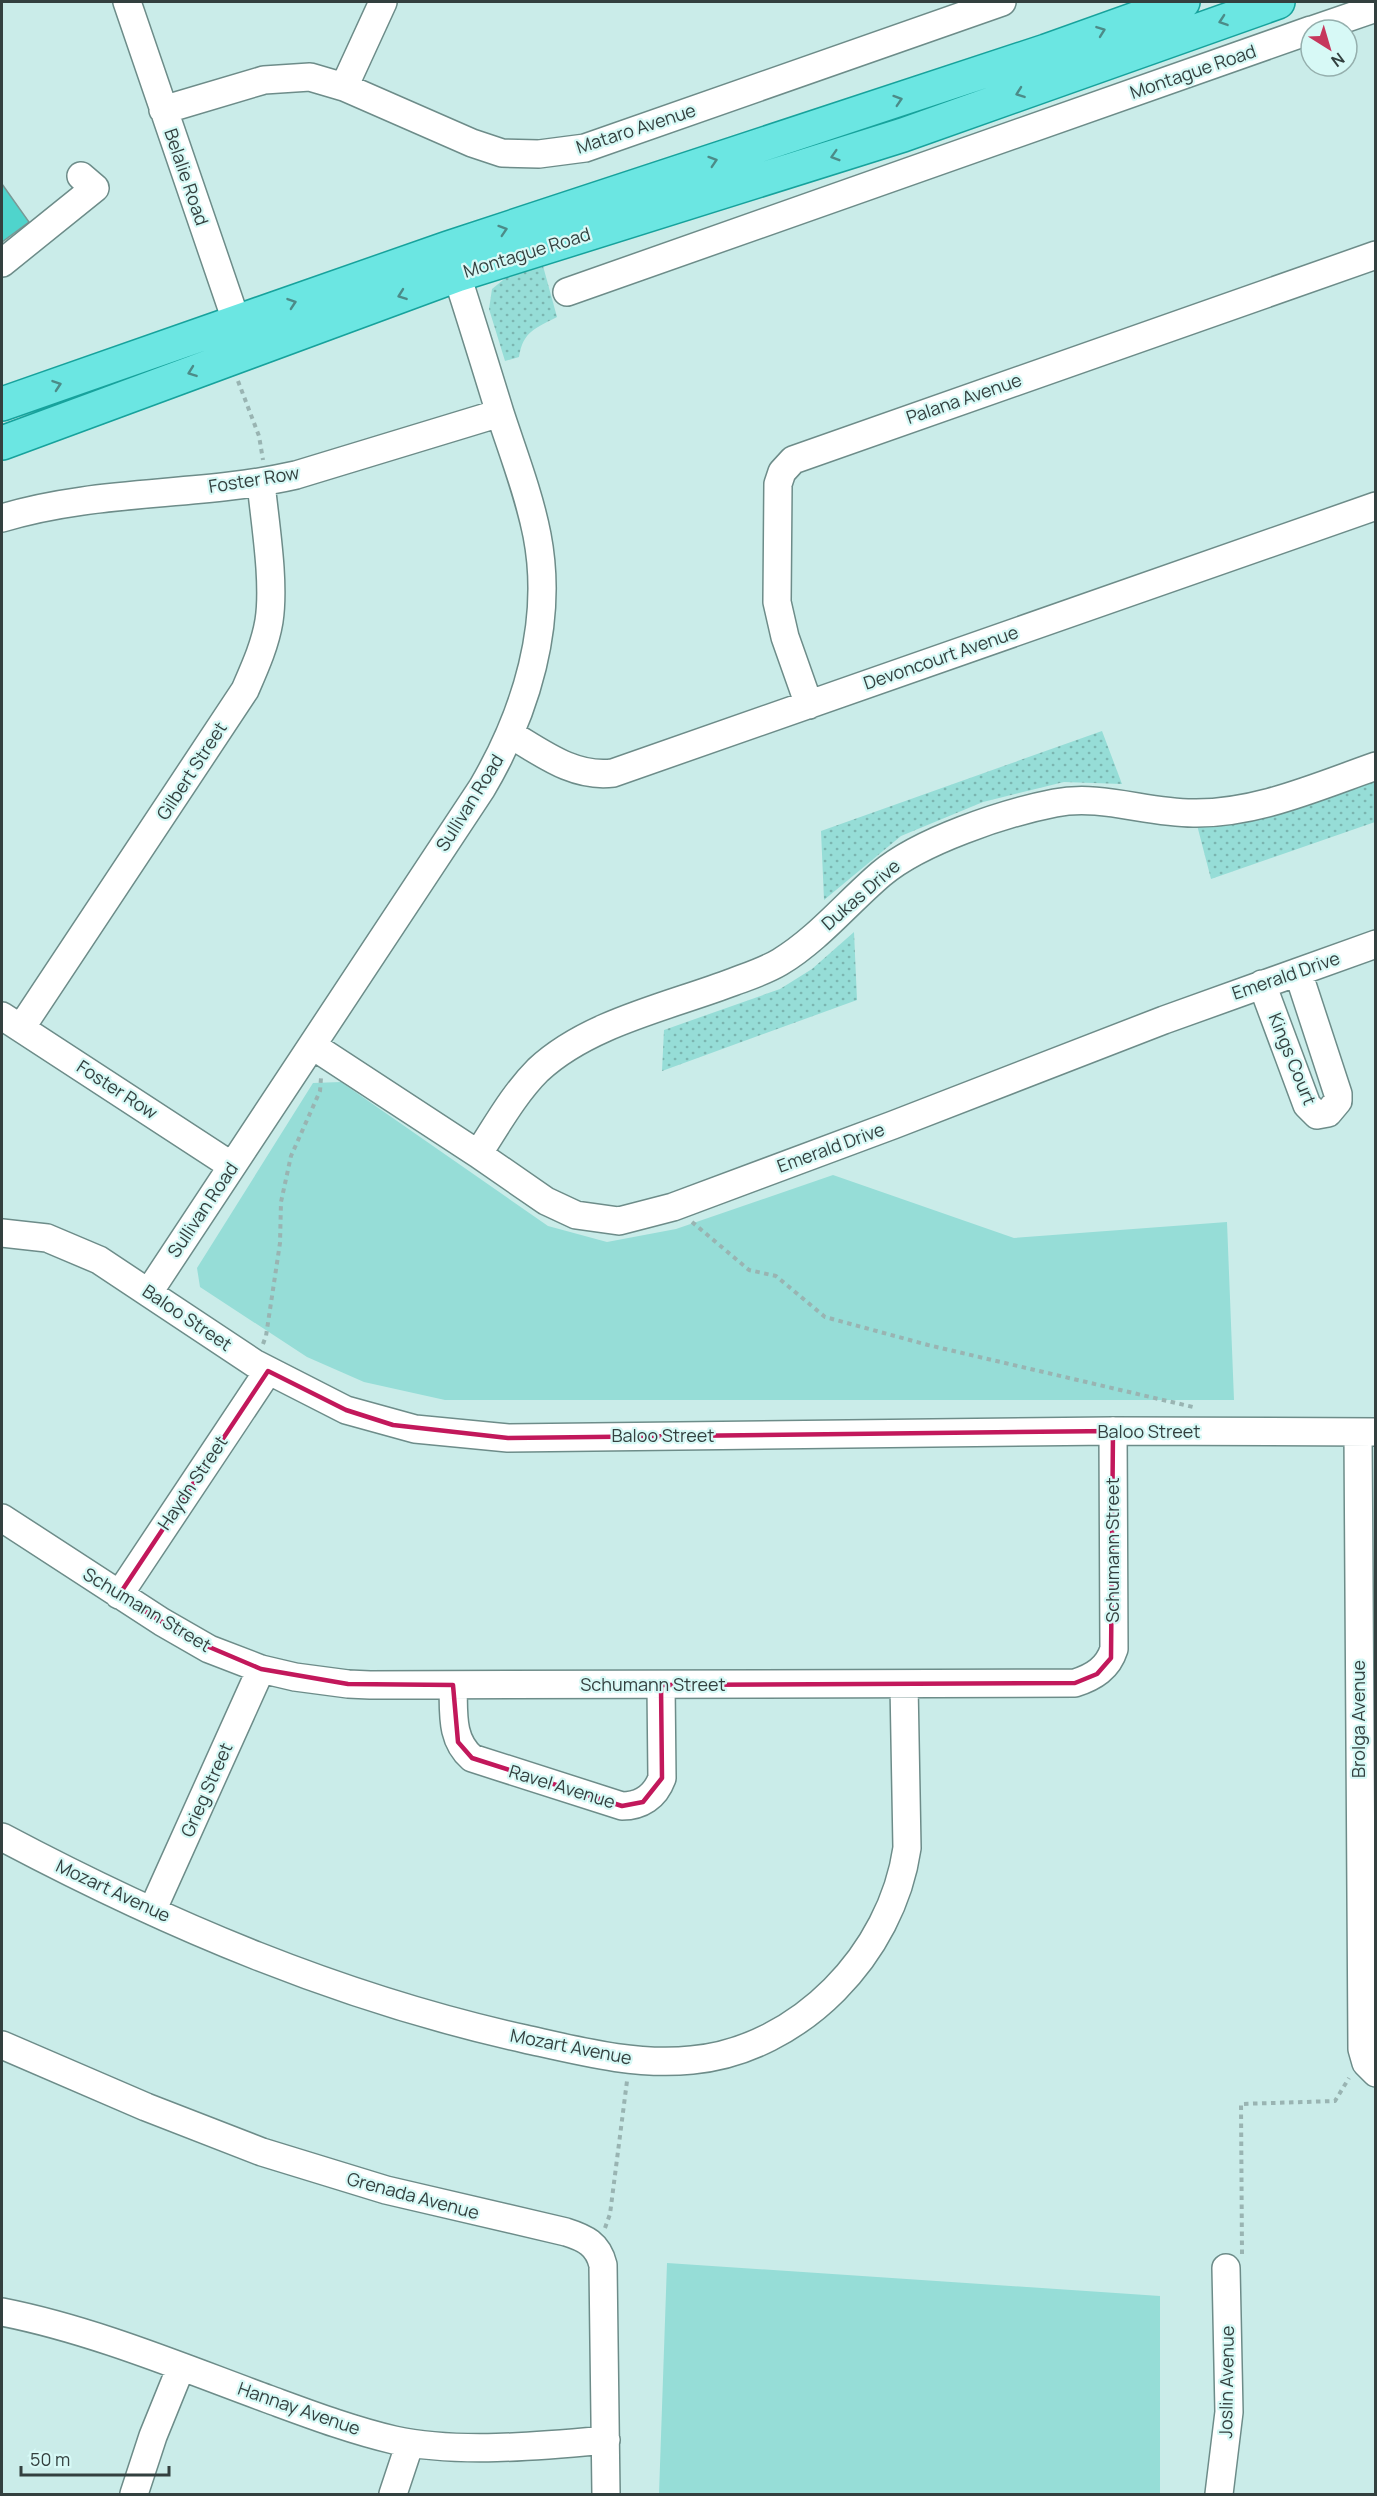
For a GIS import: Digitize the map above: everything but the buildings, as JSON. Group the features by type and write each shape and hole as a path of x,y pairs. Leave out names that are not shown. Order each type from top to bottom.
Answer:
{"main road":[{"name":"Montague Road","path":"2,404 236,321 903,135 1183,2"},
{"name":"Montague Road","path":"1052,65 1278,2"},
{"name":"Montague Road","path":"2,443 241,363 452,262"}],"street":[{"name":"Belalie Road","path":"127,2 236,321 241,363"},
{"path":"344,87 384,2"},
{"name":"Mataro Avenue","path":"163,110 264,80 310,77 344,87 489,149 517,154 561,153 585,148 1002,2"},
{"name":"Montague Road","path":"1346,18 1376,8"},
{"name":"Montague Road","path":"567,292 1299,34"},
{"path":"1052,65 1075,113"},
{"path":"2,263 95,188 81,176"},
{"name":"Palana Avenue","path":"809,705 785,637 777,602 778,484 782,472 793,460 1376,255"},
{"name":"Sullivan Road","path":"149,1292 482,788 522,707 533,666 539,621 541,584 539,551 533,519 452,262"},
{"name":"Foster Row","path":"2,518 81,501 263,476 296,475 500,412"},
{"name":"Gilbert Street","path":"11,1022 245,690 265,641 269,618 270,594 263,476"},
{"name":"Devoncourt Avenue","path":"510,734 568,767 585,772 607,774 639,765 1376,506"},
{"name":"Dukas Drive","path":"478,1154 525,1084 567,1047 597,1031 769,968 801,948 897,862 952,835 1023,811 1071,800 1095,800 1190,813 1232,811 1276,801 1376,766"},
{"name":"Emerald Drive","path":"313,1046 546,1201 576,1215 619,1221 673,1207 1164,1020 1376,945"},
{"name":"Kings Court","path":"1262,984 1307,1105 1317,1115 1328,1113 1336,1105 1338,1094 1298,972"},
{"name":"Foster Row","path":"11,1022 232,1166"},
{"name":"Baloo Street","path":"2,1233 32,1235 62,1242 99,1260 261,1367 325,1401 368,1417 415,1430 470,1436 520,1437 1113,1431 1367,1432"},
{"name":"Haydn Street","path":"119,1595 261,1367"},
{"name":"Schumann Street","path":"2,1518 188,1638 209,1649 261,1669 295,1677 348,1684 453,1685 1076,1683 1087,1679 1105,1667 1114,1649 1113,1431"},
{"name":"Brolga Avenue","path":"1366,2074 1362,2049 1367,1432"},
{"name":"Grieg Street","path":"152,1911 261,1669"},
{"name":"Mozart Avenue","path":"2,1837 152,1911 262,1959 376,2000 480,2029 631,2060 693,2060 715,2057 765,2039 816,2007 856,1967 884,1920 904,1869 908,1824 904,1684"},
{"name":"Ravel Avenue","path":"453,1685 455,1731 458,1742 472,1758 622,1806 643,1802 659,1788 662,1778 662,1685"},
{"name":"Grenada Avenue","path":"2,2045 146,2107 262,2152 386,2190 566,2232 586,2239 596,2248"},
{"path":"596,2248 603,2265 606,2494"},
{"name":"Joslin Avenue","path":"1219,2494 1229,2412 1226,2268"},
{"name":"Hannay Avenue","path":"2,2312 55,2324 339,2425 410,2443 468,2447 606,2440"},
{"path":"134,2494 153,2436 181,2367"},
{"path":"393,2494 410,2443"}],"path":[{"path":"241,363 258,436 263,476"},
{"path":"261,1367 280,1243 281,1202 291,1156 320,1091 321,1078 313,1046"},
{"path":"673,1207 749,1270 776,1276 825,1317 928,1345 1199,1408"},
{"path":"596,2248 610,2214 631,2060"},
{"path":"1226,2268 1243,2253 1241,2104 1335,2101 1343,2085 1366,2074"}],"highlighted area":[{"path":"268,1371 346,1410 393,1425 508,1438 1113,1431 1111,1658 1097,1674 1075,1683 661,1685 662,1778 643,1802 622,1806 472,1758 458,1742 453,1685 348,1684 261,1669 188,1638 119,1595"}],"shaded area":[{"path":"543,266 557,317 527,336 519,357 505,361 489,309 492,289 508,276"},
{"path":"1102,731 1122,784 1064,782 983,802 901,836 824,900 821,831"},
{"path":"1375,779 1375,822 1211,879 1197,825"},
{"path":"854,932 857,1000 662,1071 664,1030 780,989 812,969"},
{"path":"341,1082 548,1226 607,1242 676,1229 833,1175 1014,1238 1227,1222 1234,1400 445,1400 364,1382 307,1357 200,1287 197,1268 313,1083"},
{"path":"667,2263 1160,2296 1160,2494 659,2494"}]}
